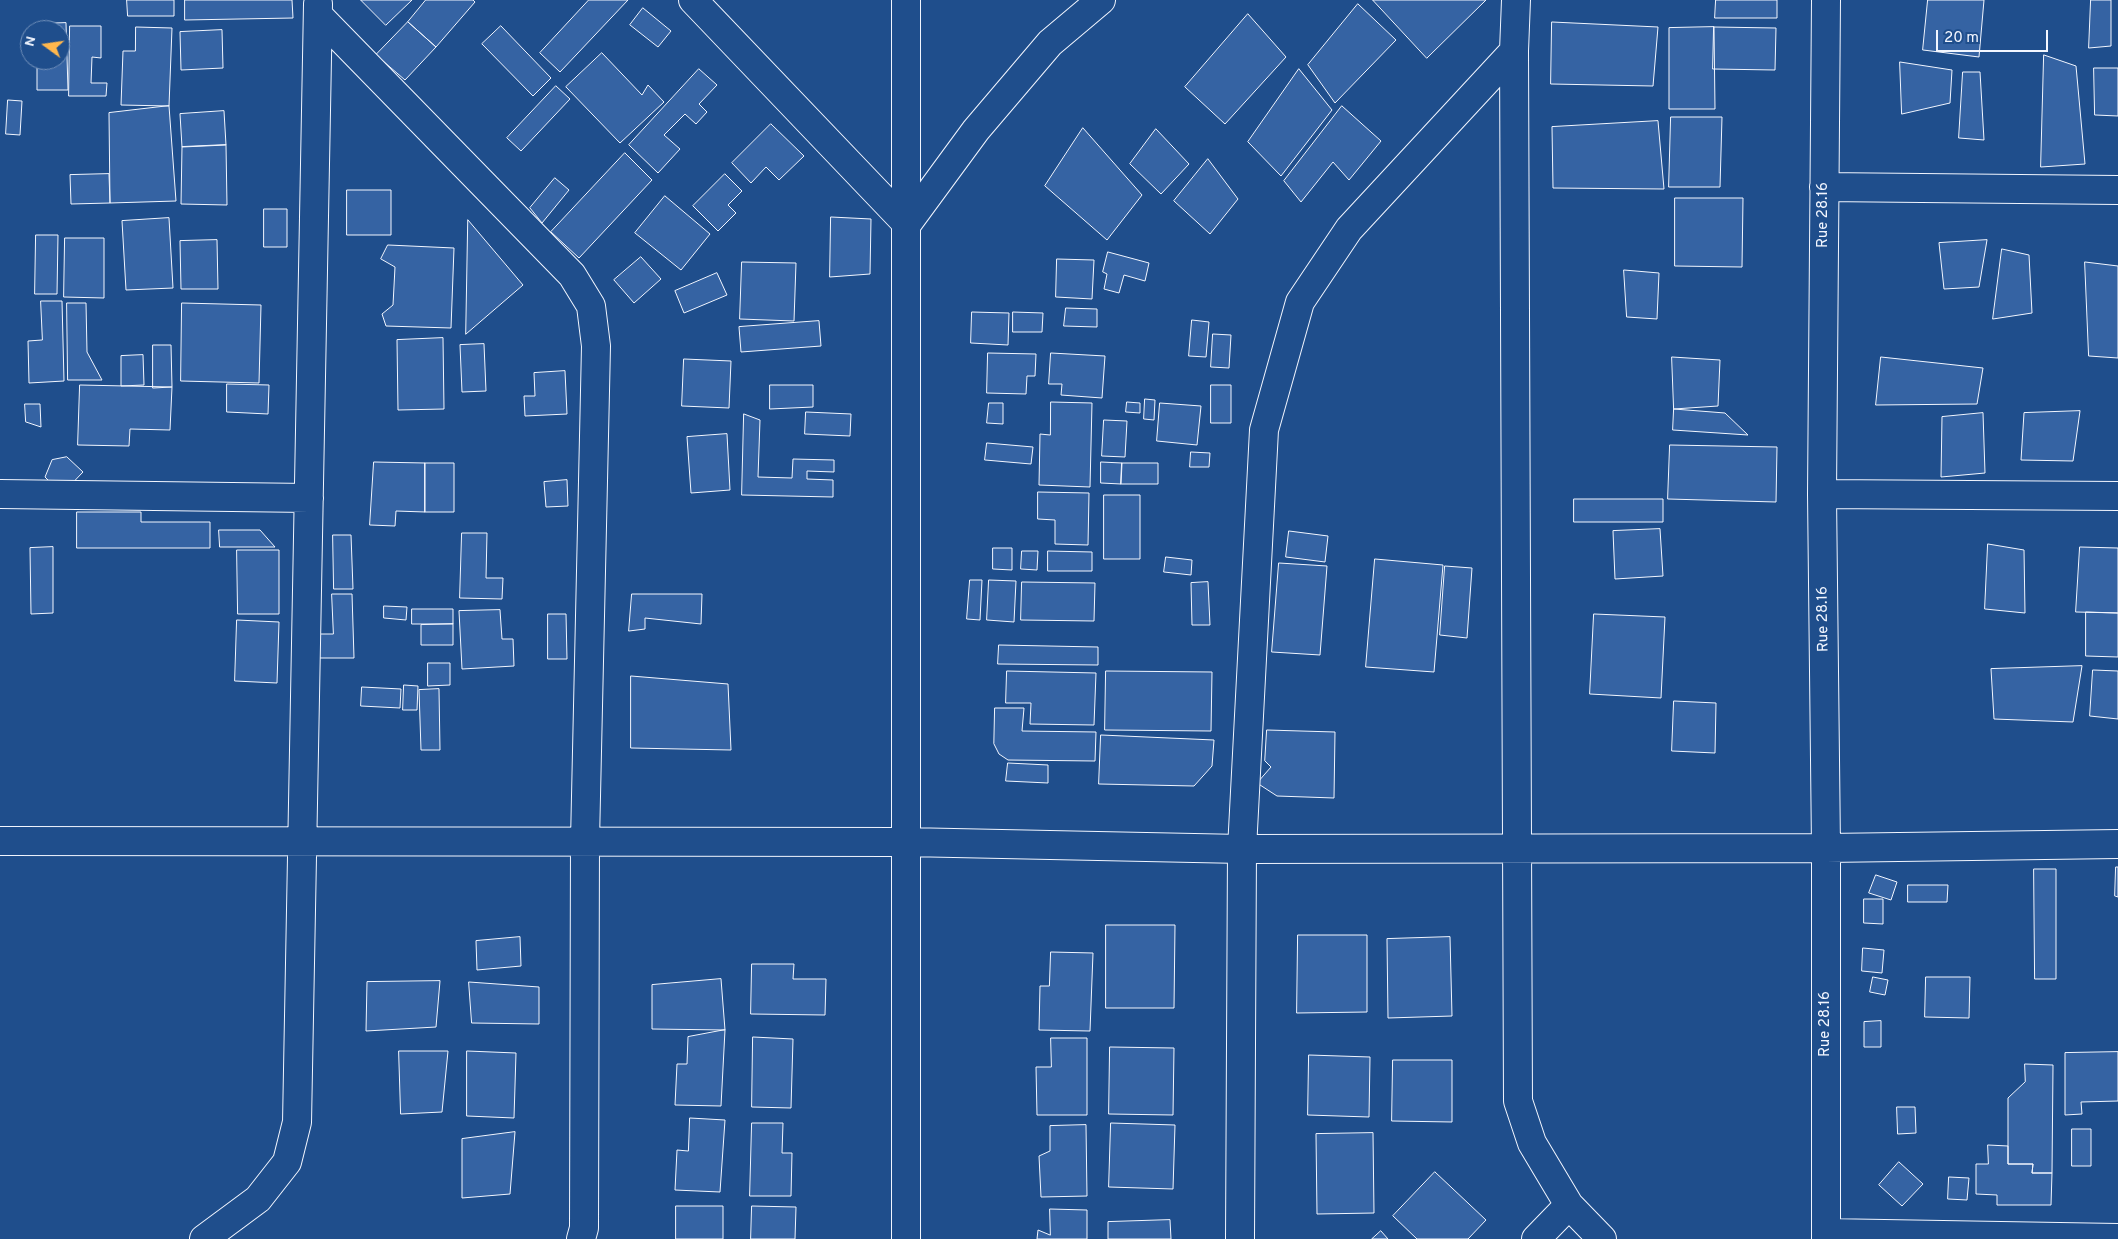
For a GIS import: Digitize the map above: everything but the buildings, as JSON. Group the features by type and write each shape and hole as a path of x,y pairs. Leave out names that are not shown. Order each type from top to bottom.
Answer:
{"street":[{"path":"693,0 907,224"},
{"path":"906,0 906,1239"},
{"path":"907,224 976,130 1050,43 1101,0"},
{"path":"1516,0 1514,51 1518,1102 1532,1143 1569,1205 1602,1239"},
{"name":"Rue 28.16","path":"1826,0 1822,494 1826,848 1826,1236"},
{"path":"204,1239 258,1199 287,1162 297,1122 318,8"},
{"path":"318,8 572,275 590,306 596,346 585,841 584,1228 581,1239"},
{"path":"1240,1239 1242,849 1264,430 1300,302 1349,229 1514,51"},
{"path":"1824,188 2118,190"},
{"path":"0,494 309,498"},
{"path":"1822,494 2118,496"},
{"path":"0,842 906,842 1242,849 1826,848 2118,844"},
{"path":"1536,1239 1569,1205"},
{"path":"1826,1236 2118,1238"}]}
